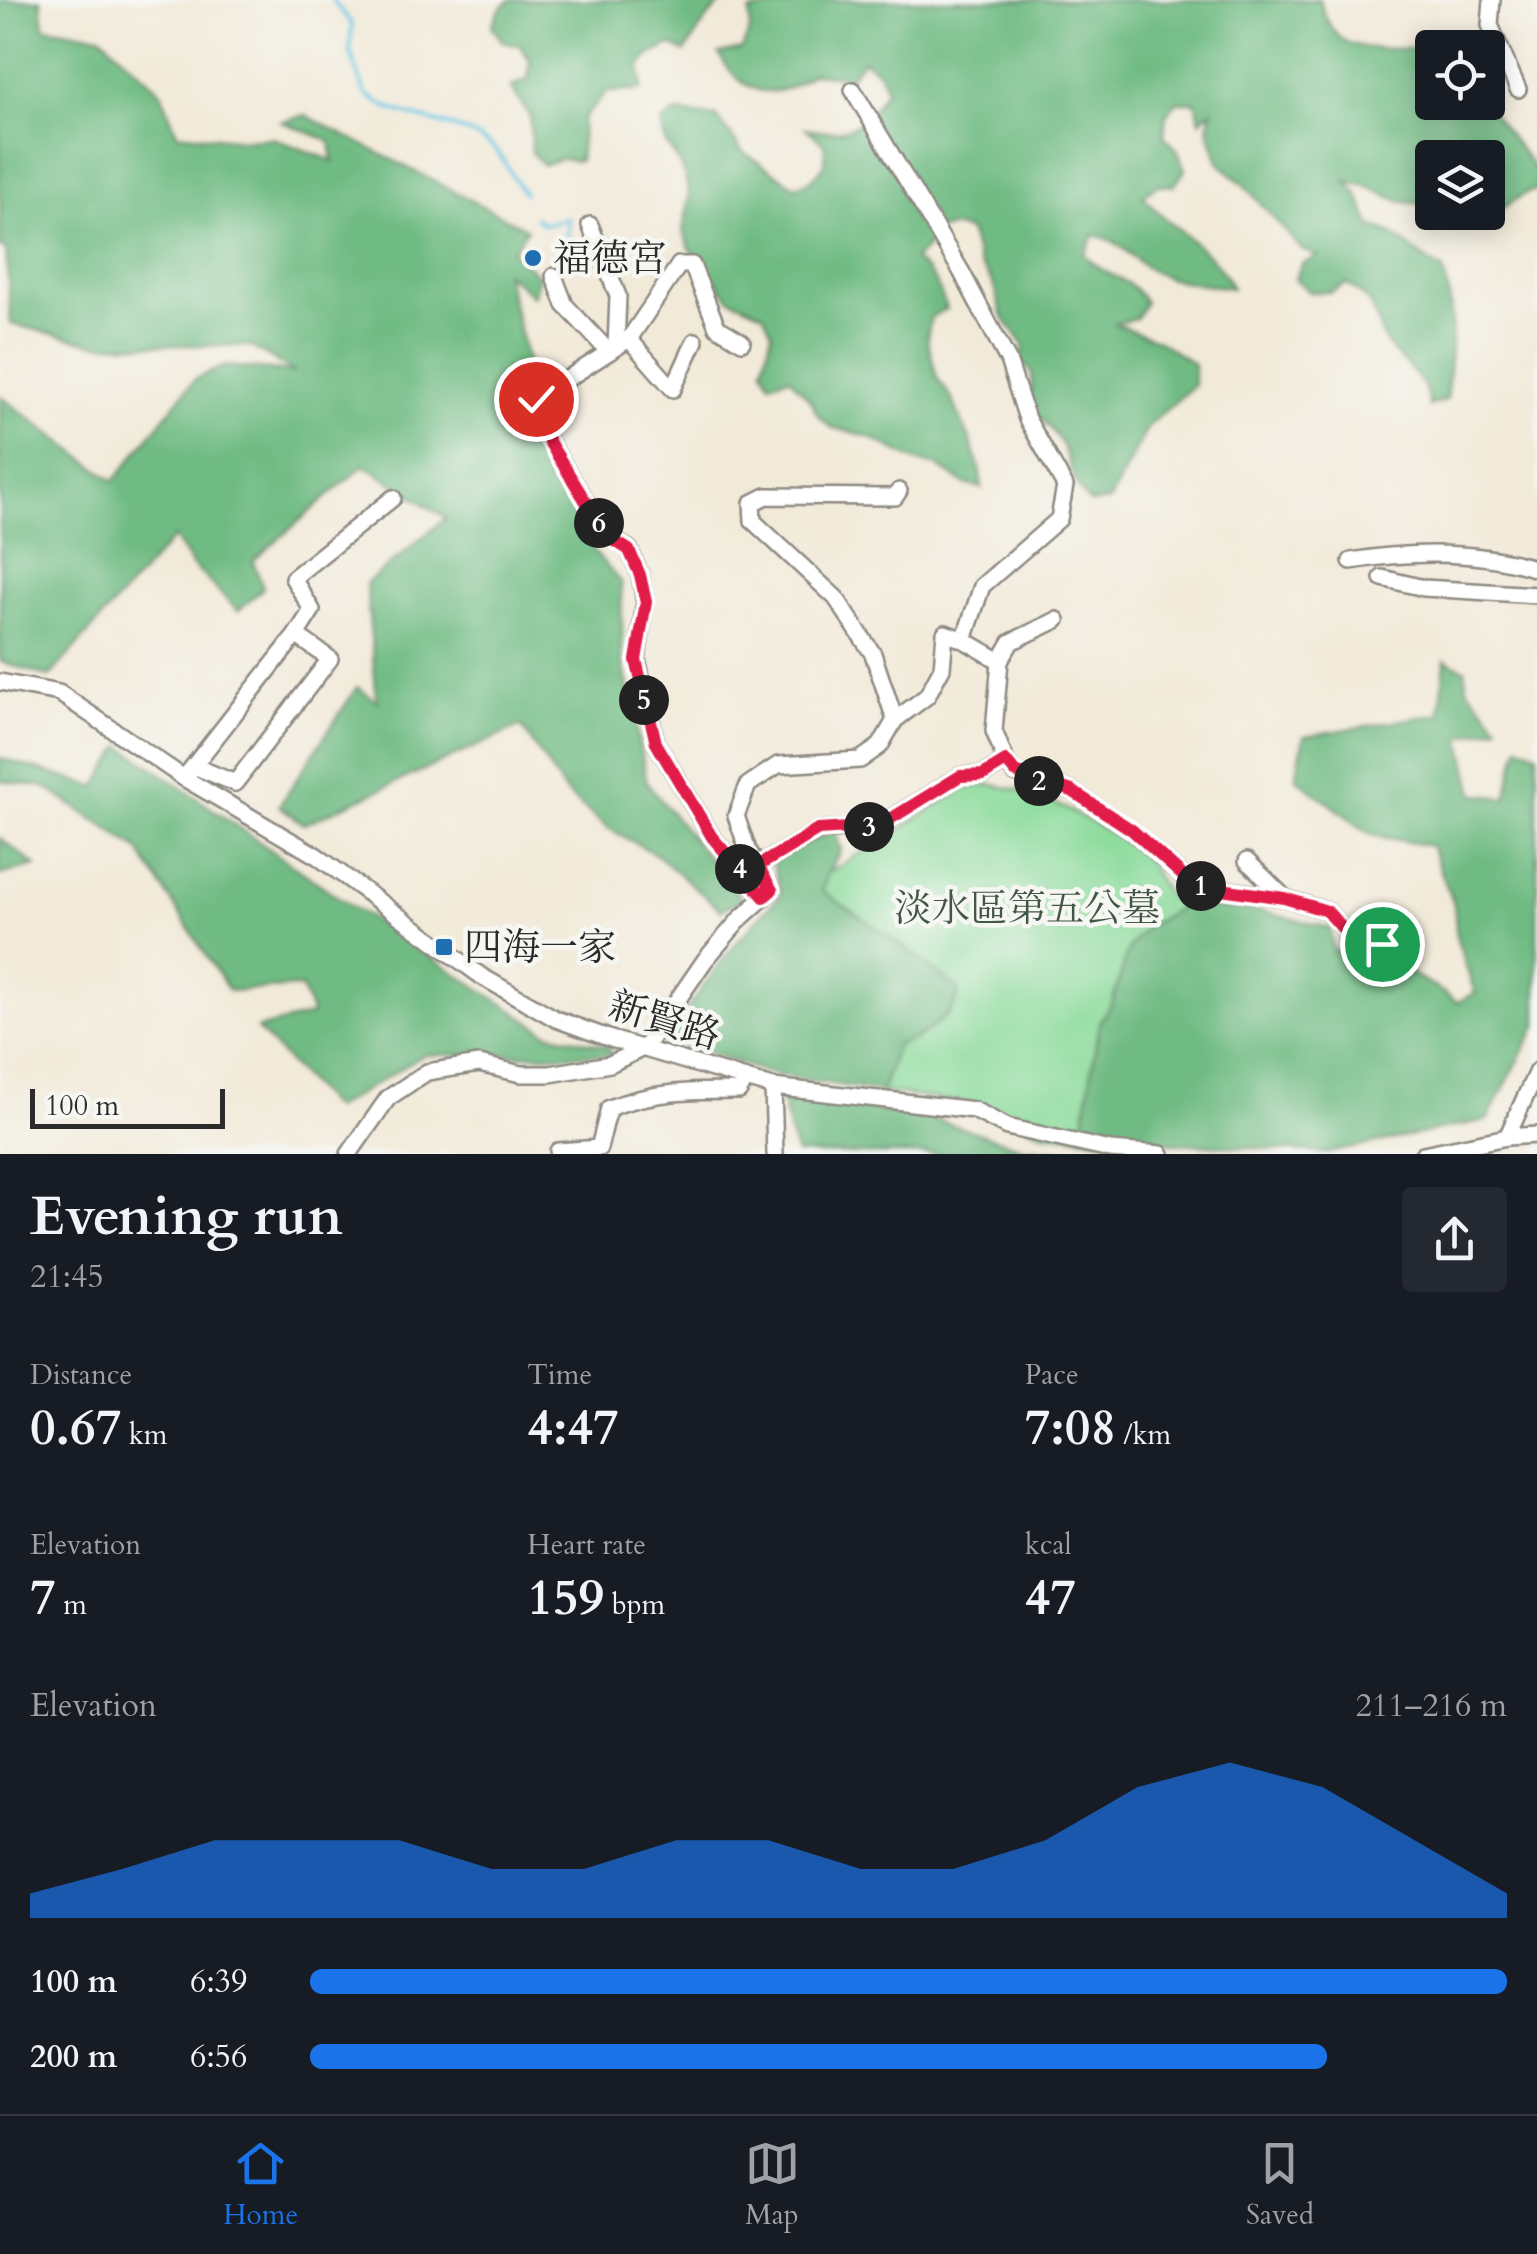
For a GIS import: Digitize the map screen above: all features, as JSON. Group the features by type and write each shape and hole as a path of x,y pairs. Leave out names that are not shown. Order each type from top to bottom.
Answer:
{"street":[{"path":"1492,0 1490,25 1518,89"},
{"path":"852,90 962,271 1008,360 1027,419 1064,486 1060,519 982,586 964,640"},
{"path":"590,225 618,296 618,346"},
{"path":"742,342 717,327 692,265 679,265 618,346 536,399 532,414 607,536 629,550 640,575 646,602 636,660 656,743 712,837 764,897"},
{"path":"554,276 564,305 673,389 695,341"},
{"path":"895,720 873,654 836,598 753,520 752,503 766,496 896,497 899,490"},
{"path":"296,635 330,659 236,782 189,772 312,610 293,578 393,498"},
{"path":"1350,561 1399,554 1498,557 1537,568"},
{"path":"1382,578 1424,588 1537,595"},
{"path":"1057,620 1011,642 1000,661 994,731 1015,772 1072,791 1132,830 1193,885 1284,898 1327,911 1351,938 1382,944"},
{"path":"349,1154 388,1098 428,1072 479,1064 521,1074 550,1074 610,1064 645,1048 705,960 741,918 772,890 748,850 736,816 748,785 778,765 860,760 880,746 895,720 928,696 942,668 945,633 1000,661"},
{"name":"新賢路","path":"0,682 59,693 189,772 317,856 481,976 556,1019 773,1086 974,1110 1008,1127 1110,1150 1161,1154"},
{"path":"758,866 818,830 879,826 960,776 983,775 1006,761"},
{"path":"1248,860 1284,898"},
{"path":"1507,1136 1537,1071"},
{"path":"558,1151 599,1148 609,1108 674,1091 739,1091 746,1079"},
{"path":"773,1086 775,1154"},
{"path":"1423,1154 1443,1153 1507,1136 1537,1135"}],"green space":[{"path":"0,0 41,0 44,27 100,35 161,92 177,133 245,140 273,138 333,161 330,141 282,122 305,115 527,229 512,251 539,276 533,296 505,272 528,365 518,419 594,551 621,583 623,662 647,783 742,899 721,910 657,855 606,827 566,793 521,726 304,824 279,806 357,687 377,701 366,584 446,518 364,465 253,561 263,588 238,611 191,564 174,537 49,677 0,661 0,396 114,481 195,379 225,366 294,372 250,346 96,344 11,324 6,250 0,247"},
{"path":"510,0 726,0 685,52 670,45 651,54 640,66 642,90 606,92 583,119 579,161 560,159 543,165 532,153 530,117 511,87 528,79 530,60 519,45 502,41 492,26 500,9"},
{"path":"805,0 1319,0 1331,27 1346,42 1373,48 1415,49 1415,120 1498,120 1537,172 1537,190 1505,206 1505,140 1415,140 1415,203 1346,181 1357,193 1372,227 1391,234 1442,269 1450,300 1450,367 1446,400 1429,406 1423,385 1385,341 1372,307 1363,296 1346,284 1331,292 1310,292 1295,279 1302,264 1318,256 1302,250 1219,163 1208,128 1212,110 1200,121 1196,102 1177,102 1166,115 1164,136 1177,149 1185,170 1174,186 1157,185 1143,195 1212,259 1232,288 1166,277 1147,268 1117,244 1094,235 1084,254 1130,285 1145,302 1136,319 1115,324 1157,340 1194,364 1194,385 1149,425 1109,501 1090,503 1084,496 1062,445 1030,408 1032,372 1020,362 1024,345 1003,317 992,281 979,264 969,231 952,227 935,231 914,260 934,281 946,309 931,317 927,338 937,378 950,395 979,467 982,488 965,484 935,465 916,461 869,437 831,427 789,377 770,383 763,368 772,332 763,313 729,298 691,250 683,231 689,195 685,176 666,144 661,123 676,113 717,117 742,151 795,186 812,180 825,165 825,145 806,128 833,131 854,126 886,89 880,73 863,60 850,77 812,73 785,89 772,91 760,90 738,79 719,54 742,49 750,30 750,12"},
{"path":"1445,660 1465,669 1467,687 1499,726 1461,737 1474,794 1506,798 1519,745 1537,753 1537,1026 1487,1120 1328,1153 1082,1137 1099,1023 1112,1004 1129,948 1146,927 1183,906 1257,910 1330,928 1333,950 1399,968 1457,1002 1475,993 1457,940 1454,905 1431,846 1371,835 1296,778 1304,736 1440,714"},
{"path":"122,746 341,899 548,1033 606,1046 610,1055 424,1055 333,1109 257,1029 312,1015 301,987 229,991 138,849 45,787 0,781 0,758 96,787"},
{"name":"淡水區第五公墓","path":"987,784 1035,793 1138,846 1168,896 1183,906 1146,927 1129,948 1112,1004 1099,1023 1082,1137 1043,1133 978,1105 881,1092 897,1045 918,1038 950,1013 959,990 822,891 827,874 966,788"},
{"path":"835,831 841,850 822,891 959,990 951,1009 926,1031 897,1045 881,1092 771,1074 668,1039 720,963 781,895 773,863 783,851"},
{"path":"0,838 36,866 0,875"},
{"path":"780,1096 934,1119 1022,1147 1087,1154 796,1154"}],"waterway":[{"path":"332,0 352,24 350,51 365,93 396,110 480,138 497,151 524,193"},
{"path":"535,217 543,224 568,219 567,244 558,261"}],"place":[{"name":"福德宮","path":"533,258"},
{"name":"四海一家","path":"444,947"}],"route":[{"path":"536,399 532,414 607,536 629,550 640,575 646,602 636,660 656,743 712,837 764,897 772,890 758,866 818,830 879,826 960,776 983,775 1006,761 1015,772 1072,791 1132,830 1193,885 1284,898 1327,911 1351,938 1382,944"}]}
